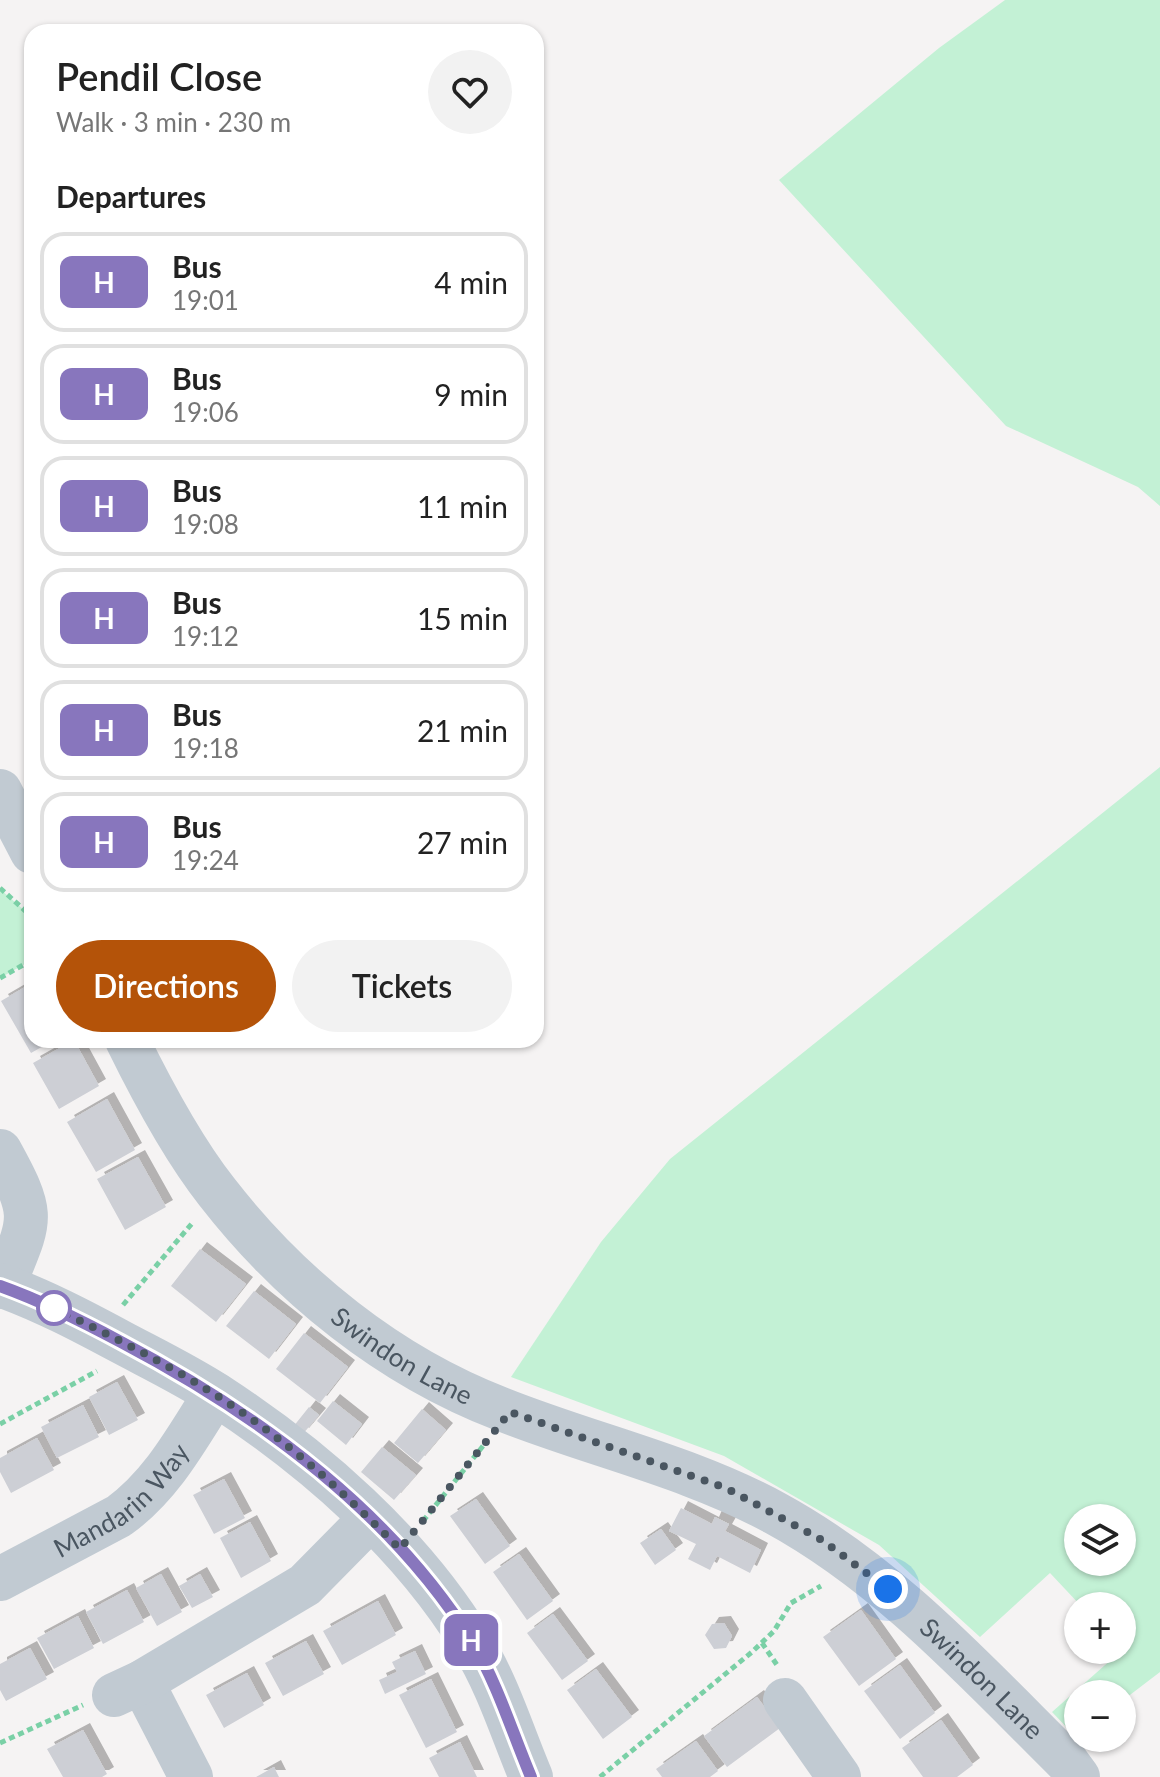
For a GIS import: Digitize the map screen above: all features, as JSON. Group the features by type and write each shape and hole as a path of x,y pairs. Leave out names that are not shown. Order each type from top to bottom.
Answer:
{"street":[{"path":"0,791 24,837"},
{"name":"Swindon Lane","path":"131,1048 144,1075 218,1193 291,1273 369,1337 455,1388 510,1412 726,1488 822,1540 866,1571 929,1625 1067,1762 1078,1777"},
{"path":"0,1151 22,1190 27,1210 25,1235 2,1286 110,1336 215,1394 300,1456 385,1534 435,1590 474,1645 531,1777"},
{"name":"Mandarin Way","path":"0,1579 135,1505 168,1467 215,1394"},
{"path":"191,1777 128,1689 385,1534"},
{"path":"785,1700 839,1777"}],"path":[{"path":"0,888 24,910"},
{"path":"0,978 24,964"},
{"path":"0,1424 97,1371 110,1336 218,1193"},
{"path":"385,1534 510,1412"},
{"path":"600,1777 752,1652 774,1631 791,1603 814,1588 866,1571"},
{"path":"0,1743 93,1701 128,1689"}],"green space":[{"path":"1005,0 1160,0 1160,506 1138,487 1006,426 779,180 939,48"},
{"path":"1160,767 1160,1672 1136,1690 1136,1680 1088,1680 1106,1664 1136,1664 1136,1592 1068,1592 1050,1573 980,1637 879,1545 724,1456 511,1377 601,1242 670,1159"},
{"path":"0,889 24,910 24,964 0,978"},
{"path":"1064,1701 1064,1725 1052,1712"}],"building":[{"path":"24,988 24,1041 1,1001"},
{"path":"60,1048 78,1048 99,1086 59,1109 33,1063"},
{"path":"107,1099 135,1150 96,1172 67,1122"},
{"path":"138,1157 166,1207 125,1230 97,1179"},
{"path":"200,1249 246,1284 216,1322 171,1286"},
{"path":"254,1291 296,1324 269,1359 226,1326"},
{"path":"304,1333 348,1367 320,1403 276,1369"},
{"path":"117,1382 138,1420 109,1435 89,1397"},
{"path":"333,1401 362,1424 346,1445 317,1421"},
{"path":"83,1405 99,1437 57,1458 41,1427"},
{"path":"309,1407 319,1415 302,1435 293,1427"},
{"path":"422,1409 446,1430 418,1463 394,1443"},
{"path":"37,1438 54,1470 11,1493 0,1472 0,1458"},
{"path":"382,1447 416,1475 394,1500 361,1472"},
{"path":"224,1479 245,1518 214,1534 193,1495"},
{"path":"476,1499 510,1546 485,1564 450,1516"},
{"path":"681,1508 712,1524 715,1517 729,1524 725,1531 761,1550 750,1573 717,1556 710,1570 688,1559 696,1544 669,1531"},
{"path":"250,1522 271,1561 241,1578 220,1538"},
{"path":"661,1529 676,1550 655,1565 640,1543"},
{"path":"519,1554 553,1601 527,1620 493,1572"},
{"path":"161,1574 182,1612 157,1626 136,1588"},
{"path":"200,1574 213,1597 192,1608 179,1586"},
{"path":"127,1590 144,1622 103,1644 86,1612"},
{"path":"378,1601 396,1635 342,1665 323,1631"},
{"path":"861,1610 896,1659 859,1686 823,1637"},
{"path":"553,1614 588,1661 562,1680 527,1633"},
{"path":"78,1616 94,1648 54,1669 37,1638"},
{"path":"724,1623 732,1636 726,1648 714,1649 705,1635 712,1624"},
{"path":"306,1641 324,1674 283,1696 265,1663"},
{"path":"30,1648 47,1679 6,1701 0,1690 0,1664"},
{"path":"415,1651 426,1674 385,1694 379,1680 397,1672 392,1662"},
{"path":"900,1665 935,1713 900,1739 864,1691"},
{"path":"596,1669 632,1717 603,1739 567,1690"},
{"path":"247,1673 264,1705 224,1728 206,1695"},
{"path":"431,1679 457,1732 426,1748 399,1695"},
{"path":"757,1697 780,1728 727,1767 704,1736"},
{"path":"941,1720 973,1765 957,1777 923,1777 902,1748"},
{"path":"83,1730 107,1774 102,1777 63,1777 47,1749"},
{"path":"696,1741 718,1771 710,1777 662,1777 656,1769"},
{"path":"460,1742 477,1777 439,1777 429,1758"},
{"path":"274,1767 279,1777 256,1777"}],"bus line":[{"name":"H","path":"0,1286 101,1331 215,1394 258,1423 340,1490 427,1579 474,1645 508,1716 531,1777"}],"route":[{"path":"54,1308 168,1366 258,1423 340,1490 400,1549 510,1412 726,1488 822,1540 888,1589"}]}
